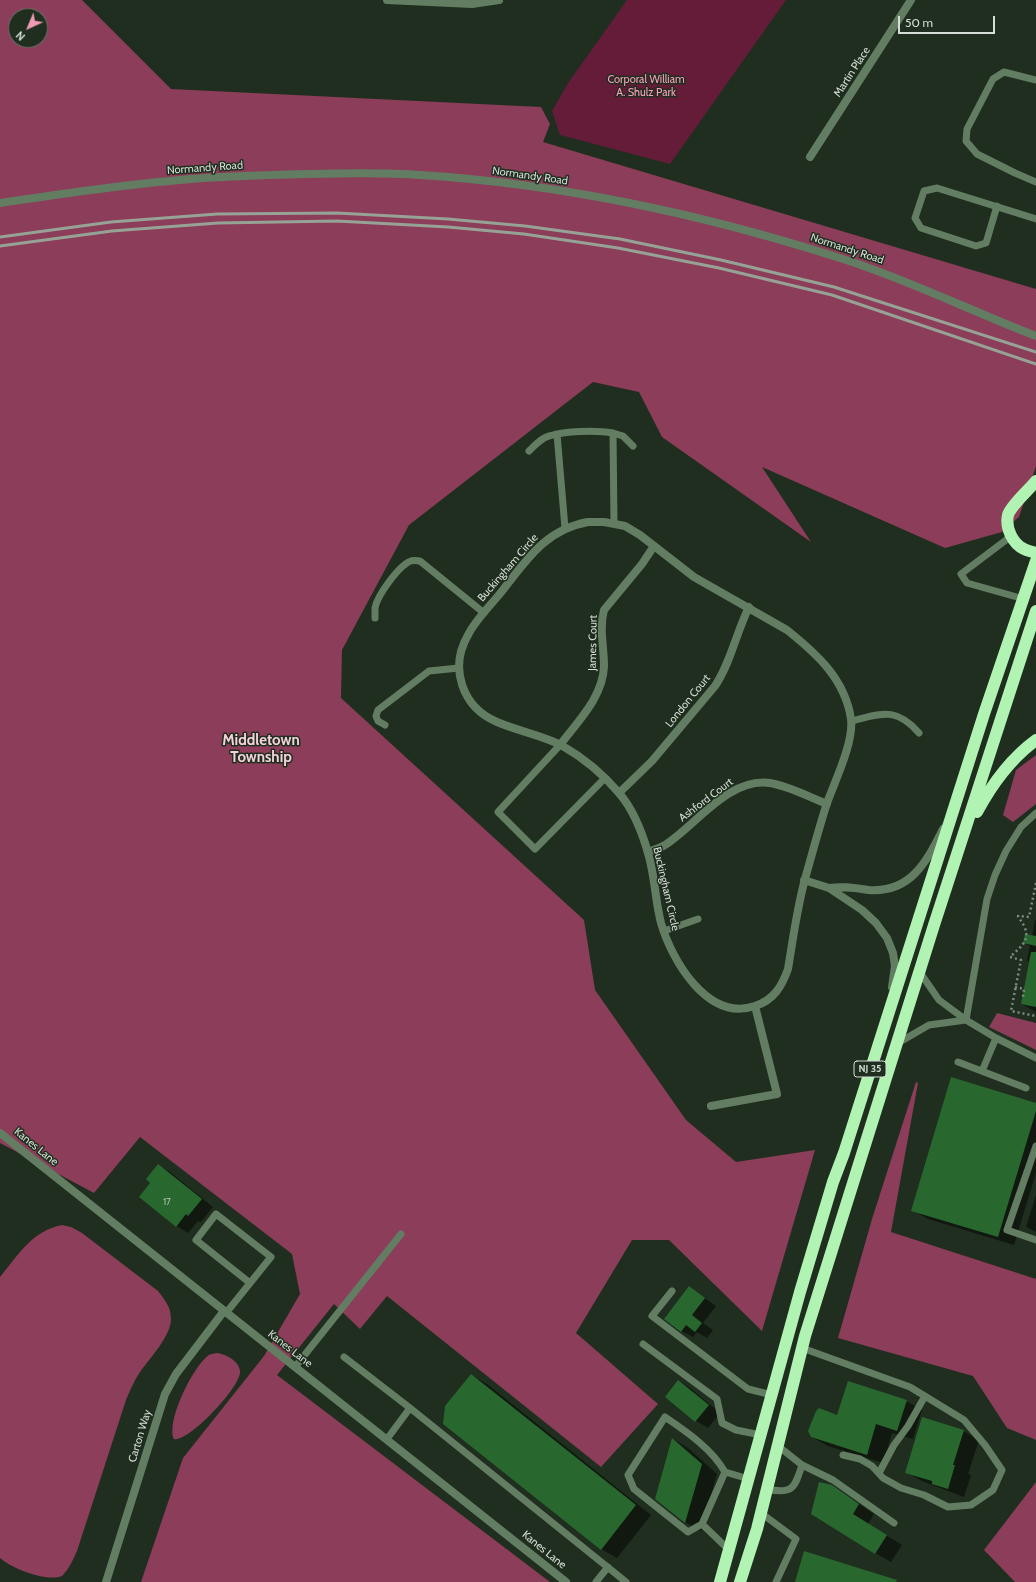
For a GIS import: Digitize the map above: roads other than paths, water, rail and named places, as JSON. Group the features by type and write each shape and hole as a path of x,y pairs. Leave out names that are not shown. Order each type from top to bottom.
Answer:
{"highway":[{"path":"1036,481 1008,515 1010,535 1024,550 1036,553"},
{"name":"NJ 35","path":"720,1582 800,1292 833,1182 844,1153 984,714 1036,561"},
{"name":"NJ 35","path":"740,1582 761,1513 802,1348 919,971 1036,611"},
{"path":"963,838 988,790 1004,769 1036,740"}],"street":[{"path":"387,0 472,4 499,0"},
{"name":"Martin Place","path":"810,157 911,0"},
{"name":"Normandy Road","path":"0,203 127,185 180,180 267,175 346,173 418,175 524,186 653,208 772,237 892,275 1036,336"},
{"name":"Buckingham Circle","path":"588,522 614,523 625,526 640,534 694,577 787,630 820,660 836,678 848,706 851,721 850,736 827,804 804,880 788,969 784,982 778,992 768,1000 755,1006 744,1009 732,1008 718,1004 702,993 684,972 673,953 664,931 658,908 655,880 648,852 638,826 619,794 604,778 580,757 560,745 538,735 496,721 477,708 470,701 463,690 459,677 461,648 468,634 540,545 549,537 565,528 588,522"},
{"name":"James Court","path":"560,745 594,699 603,679 604,665 602,617 604,610 654,546"},
{"name":"London Court","path":"619,794 652,761 715,686 728,663 741,623 749,607"},
{"name":"Ashford Court","path":"648,852 664,845 723,798 747,784 760,782 774,784 827,804"},
{"path":"829,888 843,886 881,890 904,882 920,869 928,859 956,804"},
{"path":"804,880 829,888 862,910 876,923 887,938 893,953 895,966 889,1012"},
{"path":"711,1106 777,1094 755,1006"},
{"name":"Kanes Lane","path":"0,1133 566,1582"},
{"name":"Carton Way","path":"106,1582 165,1394 178,1370 225,1312"}],"lane":[{"path":"1036,80 1004,72 992,79 967,129 966,140 977,154 1036,182"},
{"path":"997,206 986,243 976,246 921,228 915,218 924,192 937,188 997,206 1036,219"},
{"path":"613,433 614,523"},
{"path":"529,451 548,436 557,434 613,433 623,436 633,446"},
{"path":"557,434 565,528"},
{"path":"1010,535 1006,540 960,574 967,583 1024,598"},
{"path":"376,618 375,608 378,599 392,577 402,566 411,561 420,561 484,613"},
{"path":"385,725 378,721 376,716 378,710 430,671 459,668"},
{"path":"851,721 887,713 901,717 913,726 919,733"},
{"path":"560,745 498,812 535,849 604,778"},
{"path":"966,1020 987,899 995,875 1006,851 1021,828 1036,813"},
{"path":"664,931 698,919"},
{"path":"919,971 939,1000 966,1020 996,1038 1036,1058"},
{"path":"897,1044 928,1025 966,1020"},
{"path":"982,1071 996,1038"},
{"path":"958,1062 1026,1088"},
{"path":"1036,1146 1007,1230 1036,1240"},
{"path":"225,1312 250,1283 271,1257 216,1214 196,1240 250,1283"},
{"path":"294,1367 401,1234"},
{"path":"672,1290 652,1316 748,1388 772,1395"},
{"path":"643,1344 717,1400 722,1422 736,1430 761,1435"},
{"path":"802,1348 910,1387 925,1396 964,1420 985,1445 1002,1470 993,1490 971,1505 948,1506 924,1495 901,1488 883,1478 872,1466 860,1459 843,1455"},
{"path":"344,1357 410,1408 626,1582"},
{"path":"879,1473 894,1445 908,1426 925,1396"},
{"path":"387,1440 410,1408"},
{"path":"724,1472 702,1524 688,1532 634,1489 628,1475 665,1417 683,1429 718,1460 724,1472 749,1479"},
{"path":"778,1446 802,1465 833,1480 894,1523"},
{"path":"767,1489 784,1492 790,1489 796,1484 802,1465"},
{"path":"761,1513 796,1539 776,1582"},
{"path":"702,1524 730,1550"},
{"path":"596,1582 608,1567"}],"railway":[{"path":"0,237 111,222 217,214 337,213 448,219 525,226 620,239 721,260 834,287 1036,352"},
{"path":"0,246 112,231 218,223 337,221 448,227 524,234 618,248 719,268 832,295 1036,364"}],"district":[{"name":"Middletown Township","path":"261,750"}],"park label":[{"name":"Corporal William A. Shulz Park","path":"646,86"}]}
